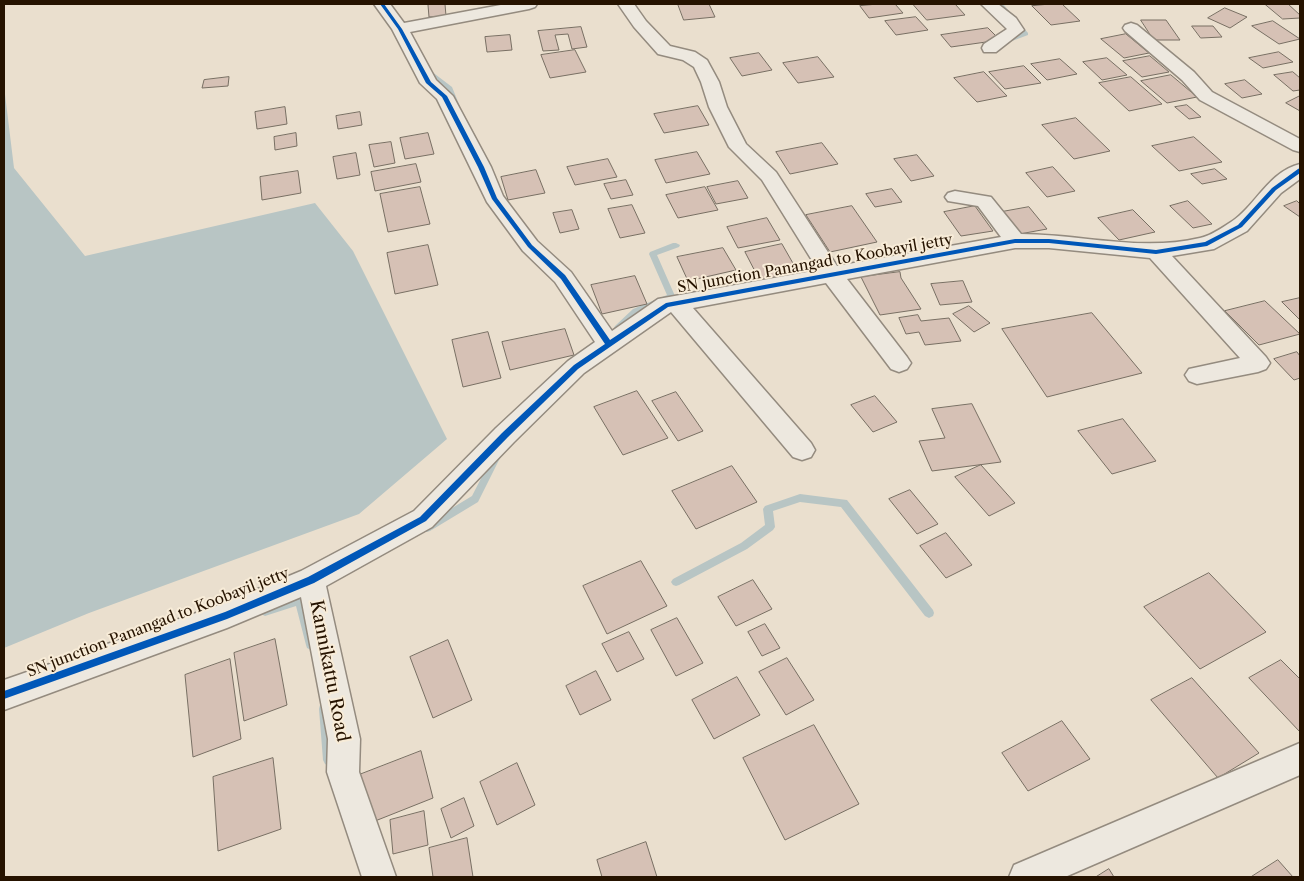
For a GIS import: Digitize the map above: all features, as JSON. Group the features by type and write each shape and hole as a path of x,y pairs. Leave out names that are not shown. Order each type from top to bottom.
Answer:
{"street":[{"path":"382,4 400,29 429,83 444,96 481,167 494,198 530,246 563,277 609,345"},
{"path":"400,29 530,4"},
{"path":"989,4 1010,21 1016,30 990,48"},
{"path":"624,5 664,50 689,56 701,64 710,82 718,107 738,147 768,176 832,275 899,363"},
{"path":"1131,28 1188,76 1206,96 1300,146"},
{"name":"SN junction Panangad to Koobayil jetty","path":"4,695 227,615 311,580 423,519 505,435 576,367 666,305 1015,241 1049,241 1156,252 1208,244 1240,226 1274,189 1300,170"},
{"path":"955,197 984,201 1015,241"},
{"path":"1156,252 1258,363 1198,375"},
{"path":"676,303 802,450"},
{"name":"Kannikattu Road","path":"311,580 344,739 343,772 380,877"},
{"path":"1026,877 1300,760"}],"shaded area":[{"path":"4,86 14,168 85,256 315,203 353,251 447,439 359,514 89,613 4,648"}],"building":[{"path":"445,4 446,16 429,17 428,5"},
{"path":"678,4 709,4 715,17 684,20"},
{"path":"895,4 903,13 869,18 860,6"},
{"path":"913,4 955,4 965,15 927,20"},
{"path":"1062,4 1080,21 1051,25 1032,6"},
{"path":"1265,4 1288,4 1300,15 1300,18 1283,19"},
{"path":"1225,8 1247,17 1230,28 1208,18"},
{"path":"916,17 928,30 896,35 885,21"},
{"path":"1141,20 1166,20 1180,40 1154,40"},
{"path":"1273,21 1300,39 1279,44 1252,26"},
{"path":"1192,26 1213,26 1222,37 1201,38"},
{"path":"581,27 587,47 572,49 568,34 555,35 559,50 543,51 538,31"},
{"path":"988,28 1000,40 951,47 941,35"},
{"path":"1126,34 1149,53 1124,58 1101,39"},
{"path":"510,35 512,50 487,52 485,37"},
{"path":"575,50 586,72 550,78 541,55"},
{"path":"1279,52 1293,62 1263,68 1249,58"},
{"path":"759,53 772,70 742,76 730,58"},
{"path":"1150,56 1169,72 1142,77 1123,61"},
{"path":"818,57 834,77 798,83 783,63"},
{"path":"1107,58 1127,75 1102,80 1083,62"},
{"path":"1060,59 1077,74 1047,80 1031,64"},
{"path":"1024,66 1041,83 1005,89 989,72"},
{"path":"984,72 1007,96 977,102 954,78"},
{"path":"1293,72 1300,78 1300,90 1293,91 1274,75"},
{"path":"1171,75 1197,97 1167,103 1141,81"},
{"path":"229,77 228,86 202,88 204,80"},
{"path":"1131,77 1162,104 1129,111 1099,83"},
{"path":"1245,80 1262,94 1242,98 1225,84"},
{"path":"1300,96 1300,111 1286,103"},
{"path":"1187,105 1201,117 1189,119 1175,107"},
{"path":"698,106 709,125 664,133 654,114"},
{"path":"285,107 287,124 257,129 255,112"},
{"path":"360,112 362,125 338,129 336,116"},
{"path":"1076,118 1110,151 1074,159 1042,125"},
{"path":"296,133 297,146 275,150 274,137"},
{"path":"428,133 434,154 405,159 400,138"},
{"path":"1194,137 1222,162 1179,171 1152,146"},
{"path":"391,142 395,163 374,167 369,145"},
{"path":"822,143 838,164 790,174 776,152"},
{"path":"697,152 710,174 666,183 655,160"},
{"path":"356,153 360,175 337,179 333,157"},
{"path":"917,155 934,176 911,181 894,159"},
{"path":"608,159 617,177 575,185 567,167"},
{"path":"416,164 421,182 375,191 371,172"},
{"path":"1053,167 1075,191 1047,197 1026,173"},
{"path":"1215,169 1227,179 1202,184 1191,174"},
{"path":"536,170 545,193 508,200 501,177"},
{"path":"298,171 301,193 262,200 260,177"},
{"path":"626,180 633,195 611,199 604,184"},
{"path":"738,181 748,198 716,204 707,187"},
{"path":"420,187 430,224 388,232 380,194"},
{"path":"705,187 718,210 678,218 666,195"},
{"path":"892,189 902,202 875,207 866,194"},
{"path":"1188,201 1212,224 1193,228 1170,206"},
{"path":"1297,201 1300,204 1300,217 1284,206"},
{"path":"632,205 645,233 620,238 608,209"},
{"path":"852,206 877,242 830,252 806,215"},
{"path":"975,206 993,231 961,236 944,212"},
{"path":"1029,207 1047,229 1014,235 996,213"},
{"path":"572,210 579,229 560,233 553,213"},
{"path":"1133,210 1155,232 1119,240 1098,218"},
{"path":"767,218 780,240 738,248 727,227"},
{"path":"782,244 798,272 760,281 745,252"},
{"path":"428,245 438,285 395,294 387,253"},
{"path":"723,248 736,270 688,281 677,257"},
{"path":"900,272 901,278 921,309 880,315 861,277"},
{"path":"635,276 647,304 602,314 591,285"},
{"path":"963,281 972,302 940,305 931,284"},
{"path":"1300,298 1300,320 1282,302"},
{"path":"1265,301 1300,334 1259,345 1225,311"},
{"path":"969,306 990,323 974,332 953,314"},
{"path":"1092,313 1142,373 1047,397 1002,329"},
{"path":"918,315 921,321 949,318 961,341 925,345 919,332 906,334 899,318"},
{"path":"565,329 574,355 510,370 502,342"},
{"path":"488,332 501,378 463,387 452,340"},
{"path":"1297,352 1300,356 1300,378 1294,380 1274,359"},
{"path":"637,391 668,438 623,455 594,407"},
{"path":"676,392 703,431 678,441 652,401"},
{"path":"875,396 897,422 873,432 851,405"},
{"path":"972,404 1001,462 932,471 919,441 945,438 932,409"},
{"path":"1123,419 1156,461 1112,474 1078,431"},
{"path":"981,465 1015,503 989,516 955,477"},
{"path":"732,466 757,502 696,529 672,491"},
{"path":"910,490 938,524 917,534 889,499"},
{"path":"946,533 972,565 946,578 920,546"},
{"path":"641,561 667,606 607,634 583,586"},
{"path":"1209,573 1266,632 1200,669 1144,607"},
{"path":"753,580 772,609 736,626 718,597"},
{"path":"677,618 703,663 676,676 651,630"},
{"path":"765,624 780,648 762,656 748,632"},
{"path":"629,632 644,659 617,672 602,644"},
{"path":"275,639 287,705 244,721 234,653"},
{"path":"448,640 472,700 433,718 410,657"},
{"path":"787,658 814,700 786,715 759,672"},
{"path":"230,659 241,739 193,757 185,675"},
{"path":"1281,660 1300,679 1300,732 1249,678"},
{"path":"596,671 611,700 580,715 566,686"},
{"path":"737,677 760,715 714,739 692,700"},
{"path":"1192,678 1259,753 1218,778 1151,700"},
{"path":"1062,721 1090,759 1028,791 1002,753"},
{"path":"814,725 859,804 785,840 743,758"},
{"path":"421,751 433,798 370,823 359,775"},
{"path":"273,758 281,829 218,851 213,777"},
{"path":"517,763 535,805 497,825 480,782"},
{"path":"464,798 474,826 451,838 441,809"},
{"path":"424,811 428,845 393,854 390,820"},
{"path":"467,838 473,877 433,877 429,848"},
{"path":"646,842 657,877 602,877 597,860"},
{"path":"1278,860 1293,877 1251,877"},
{"path":"1109,869 1114,877 1096,877"}],"waterway":[{"path":"1000,4 1026,34 1002,43"},
{"path":"425,69 450,88 458,109"},
{"path":"620,332 618,328 636,311 671,296 653,254 676,245"},
{"path":"427,528 475,499 498,454"},
{"path":"676,582 744,546 770,527 768,509 800,498 844,503 929,613"},
{"path":"299,600 311,593"},
{"path":"265,611 299,600"},
{"path":"299,600 311,645"},
{"path":"324,709 329,760"}],"cycle path":[{"path":"382,4 400,29 429,83 444,96 481,167 494,198 530,246 563,277 609,345"},
{"path":"4,695 227,615 311,580 423,519 505,435 576,367 666,305 1015,241 1049,241 1156,252 1207,244 1240,226 1274,189 1300,170"}]}
